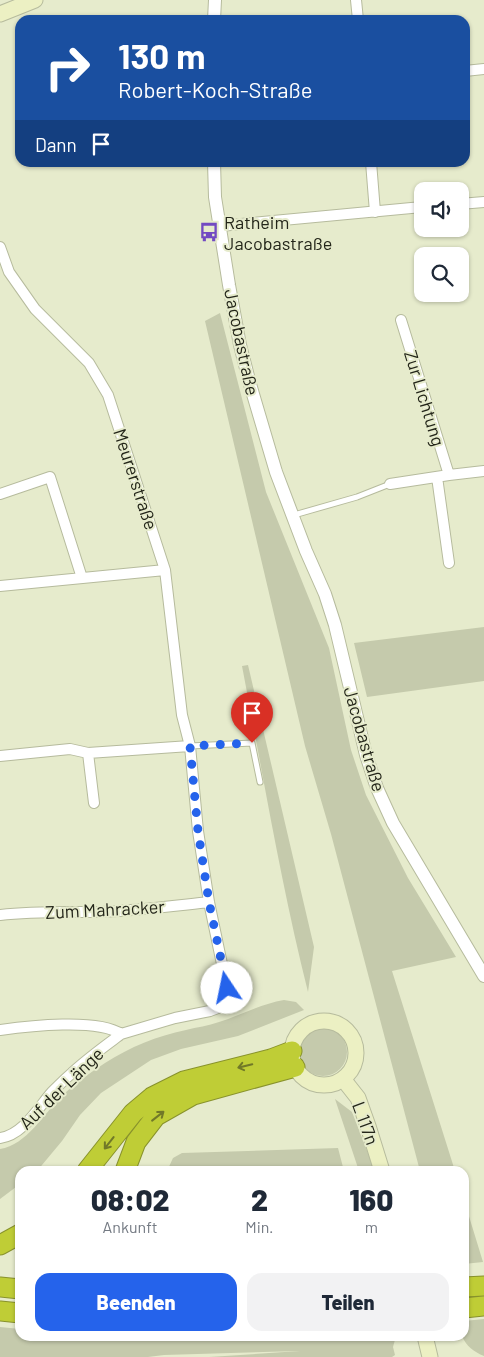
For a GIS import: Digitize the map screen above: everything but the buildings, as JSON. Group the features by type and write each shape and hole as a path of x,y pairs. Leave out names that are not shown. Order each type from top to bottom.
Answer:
{"highway":[{"path":"91,1166 133,1113 152,1097 184,1081 271,1059 293,1059"},
{"path":"127,1166 136,1142 156,1116 193,1095 293,1059"},
{"path":"0,1245 15,1237"},
{"path":"469,1287 484,1286"},
{"path":"0,1287 15,1288"},
{"path":"469,1308 484,1306"},
{"path":"0,1310 15,1312"}],"main road":[{"path":"0,14 35,0"},
{"path":"323,1021 342,1027 354,1042 356,1052 350,1071 344,1078 334,1084 322,1085 311,1082 302,1076 293,1059 295,1040 298,1035 311,1024 323,1021"},
{"name":"L 117n","path":"344,1078 358,1098 380,1166"},
{"path":"426,1341 430,1357"}],"street":[{"path":"214,0 214,15"},
{"path":"356,0 358,15"},
{"path":"470,70 484,69"},
{"name":"Jacobastraße","path":"214,167 215,197 234,311 250,384 276,472 336,624 366,755 377,788 393,823 484,976"},
{"path":"371,167 375,212"},
{"path":"469,203 484,202"},
{"path":"220,226 414,209"},
{"name":"Meurerstraße","path":"0,247 5,273 35,309 89,364 108,395 165,570 182,715 190,746 198,831 209,902"},
{"name":"Zur Lichtung","path":"401,320 448,475"},
{"path":"390,484 484,471"},
{"path":"0,494 50,477 82,578"},
{"path":"438,477 449,563"},
{"path":"0,586 165,570"},
{"path":"0,756 70,749 88,754 190,746"},
{"path":"88,754 94,803"},
{"name":"Zum Mahracker","path":"0,915 51,911 95,912 209,902"},
{"name":"Auf der Länge","path":"0,1138 20,1128 73,1072 121,1034 218,1008 225,1000 227,988 209,902"},
{"path":"0,1030 76,1024 104,1027 121,1034"}],"lane":[{"path":"293,515 357,497 390,484"},
{"path":"190,746 252,743 260,782"}],"green space":[{"path":"220,313 266,492 329,648 351,750 366,795 408,878 456,957 392,971 453,1166 419,1166 331,834 305,746 205,321"},
{"path":"484,627 484,681 367,697 354,643"},
{"path":"248,665 314,947 308,992 281,870 242,666"},
{"path":"284,1000 296,1002 304,1010 238,1036 181,1049 151,1060 101,1093 80,1115 41,1166 15,1166 15,1188 0,1199 0,1149 10,1146 27,1135 62,1096 88,1074 124,1052 154,1039 215,1023"},
{"path":"318,1028 328,1028 340,1035 347,1047 347,1057 340,1069 328,1076 318,1076 310,1072 303,1065 299,1057 299,1047 303,1039 310,1032"},
{"path":"335,1099 352,1112 373,1166 357,1166"},
{"path":"338,1148 343,1166 169,1166 173,1158 182,1153"},
{"path":"469,1216 483,1262 469,1263"},
{"path":"484,1319 484,1356 477,1353 465,1341 469,1341 469,1320"},
{"path":"0,1327 15,1328 15,1341 395,1341 393,1347 395,1355 392,1357 209,1357 300,1351 148,1357 0,1357"}],"place":[{"name":"Ratheim Jacobastraße","path":"209,232"}],"route":[{"path":"227,988 209,902 198,831 190,746 252,743"}]}
